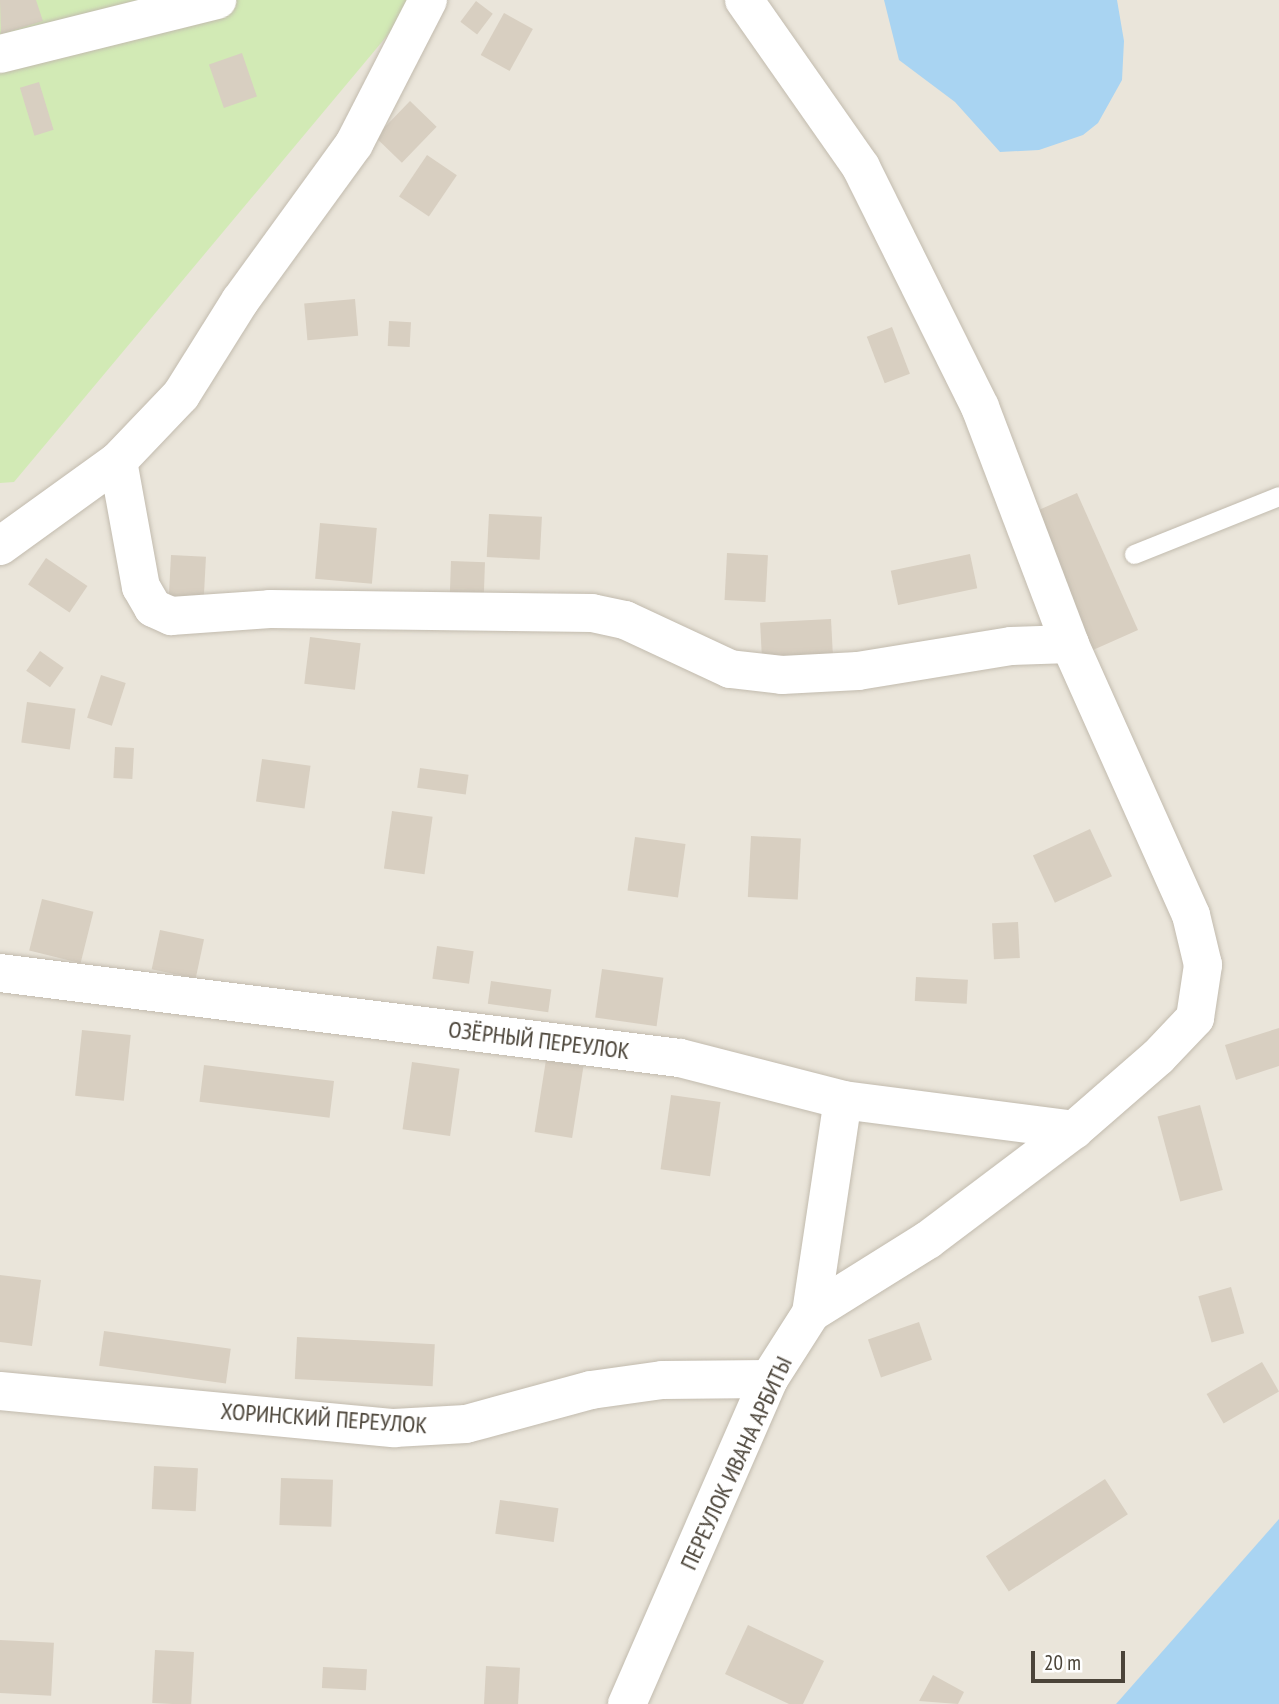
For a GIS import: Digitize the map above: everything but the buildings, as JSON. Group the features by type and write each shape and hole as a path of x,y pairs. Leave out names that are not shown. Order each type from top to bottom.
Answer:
{"street":[{"path":"0,54 217,0"},
{"path":"0,546 118,461 181,395 240,300 354,144 428,0"},
{"name":"ПЕРЕУЛОК ИВАНА АРБИТЫ","path":"627,1704 769,1379 811,1313 928,1240 1074,1130 1158,1057 1195,1018 1203,965 1191,915 1070,644 980,407 861,167 744,0"},
{"path":"118,461 141,587 153,608 171,617 270,609 592,613 625,620 730,670 782,675 858,671 1011,646 1070,644"},
{"name":"ОЗЁРНЫЙ ПЕРЕУЛОК","path":"0,973 680,1058 844,1100 1074,1130"},
{"path":"811,1313 844,1100"},
{"name":"ХОРИНСКИЙ ПЕРЕУЛОК","path":"0,1391 394,1427 466,1424 591,1390 662,1380 769,1379"}],"lane":[{"path":"1134,554 1279,496"}],"shaded area":[{"path":"0,0 1279,0 1279,1704 0,1704"}],"green space":[{"path":"0,0 417,0 14,482 0,483"}],"water":[{"path":"884,0 1117,0 1124,41 1122,80 1098,123 1083,135 1039,150 1000,152 955,102 899,60"},
{"path":"1279,1519 1279,1704 1116,1704"}]}
